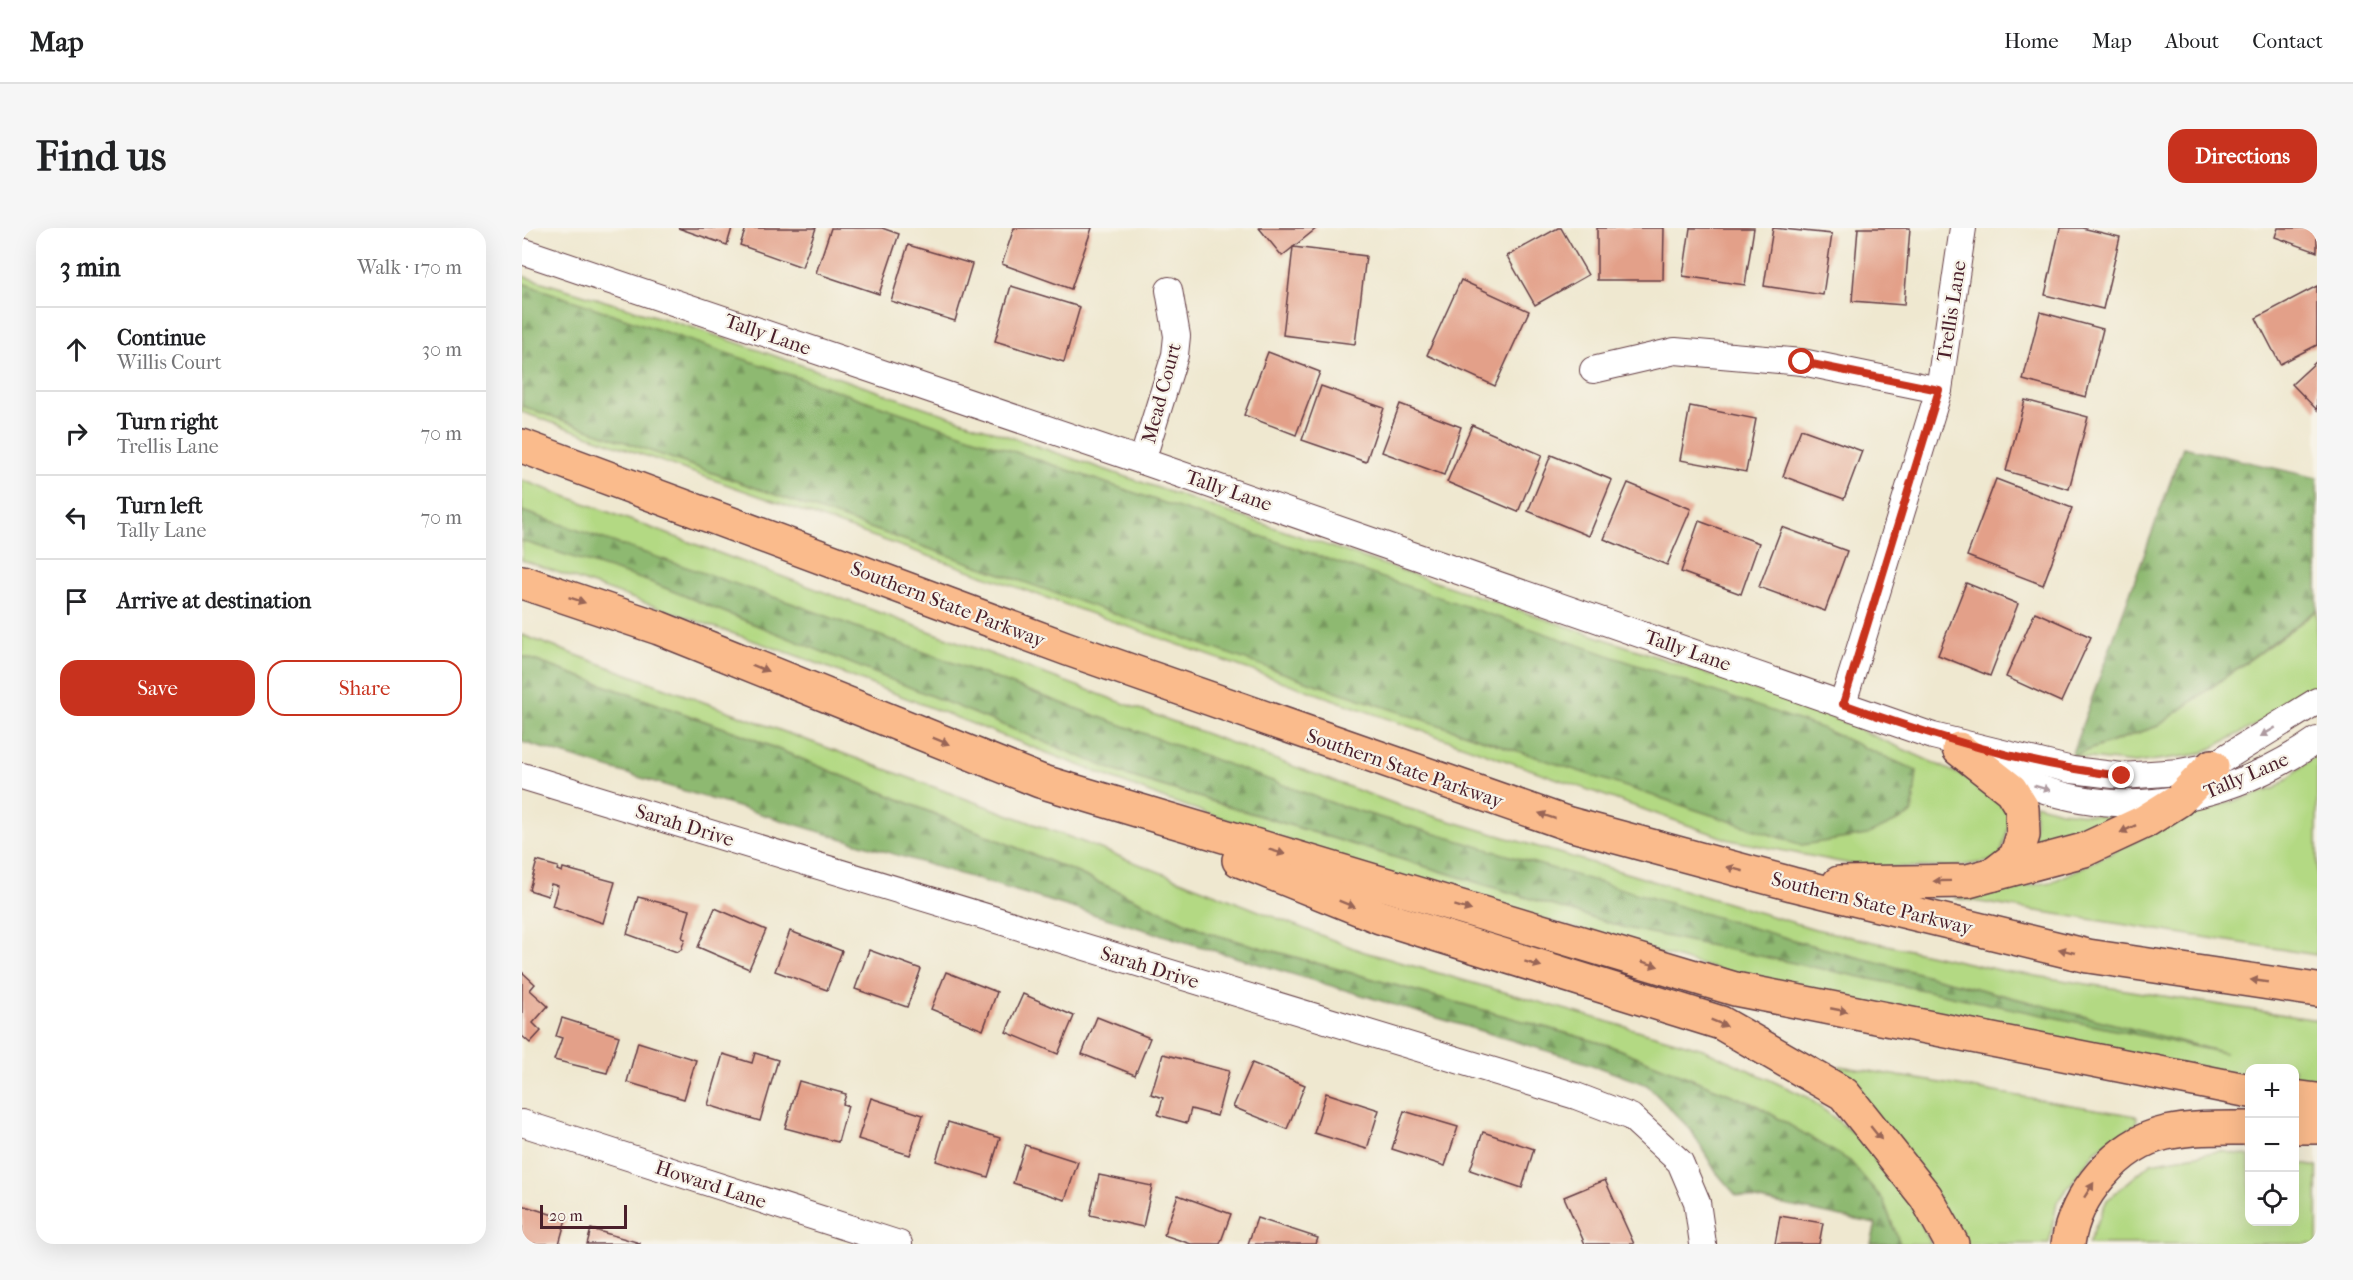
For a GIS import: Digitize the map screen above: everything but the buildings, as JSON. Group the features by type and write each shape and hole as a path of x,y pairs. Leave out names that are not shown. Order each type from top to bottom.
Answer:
{"highway":[{"name":"Southern State Parkway","path":"522,446 1068,650 1569,824 1792,884 2088,956 2317,990"},
{"path":"522,582 659,628 1380,917 1721,1023 1844,1094 1926,1197 1952,1244"},
{"path":"1946,742 2011,789 2022,808 2023,835 2016,857 1994,874"},
{"path":"1792,884 1968,881 2085,850 2144,822 2179,800 2212,765"},
{"path":"1040,780 1735,989 2245,1090"},
{"path":"2299,1098 2317,1100"},
{"path":"2299,1127 2317,1127"},
{"path":"2068,1244 2069,1233 2086,1193 2106,1167 2124,1152 2164,1133 2204,1128 2245,1128"}],"street":[{"name":"Trellis Lane","path":"1843,704 1939,390 1963,228"},
{"name":"Tally Lane","path":"522,251 1143,461 1843,704 1946,742 2035,787 2087,801 2179,800 2221,790 2274,767 2317,740"},
{"name":"Mead Court","path":"1143,461 1175,355 1177,336 1169,290"},
{"path":"1593,370 1675,351 1802,362 1939,390"},
{"name":"Tally Lane","path":"1946,742 2072,770 2112,775 2180,772 2212,765 2317,701"},
{"name":"Sarah Drive","path":"522,776 1587,1100 1631,1118 1680,1162 1697,1202 1703,1244"},
{"name":"Howard Lane","path":"522,1123 899,1244"}],"green space":[{"path":"522,276 694,328 1219,509 1818,711 1994,790 2012,813 1999,860 1951,867 1866,867 1730,840 522,412"},
{"path":"522,283 1821,728 1917,771 1912,814 1867,835 1802,845 1309,682 522,406"},
{"path":"2183,447 2317,478 2317,610 2158,726 2071,756"},
{"path":"522,480 1406,808 1815,929 2004,971 2317,1020 2317,1090 2299,1087 2299,1064 2245,1064 2245,1076 1802,994 1391,875 1168,800 806,659 522,560"},
{"path":"522,511 791,603 1335,804 1807,944 2225,1053 1626,928 1126,775 650,582 522,541"},
{"path":"2317,611 2317,693 2200,754 2135,763 2071,756 2158,726"},
{"path":"522,635 1080,841 1361,951 1703,1049 1807,1097 1869,1145 1906,1194 1931,1244 1900,1244 1883,1200 1850,1162 1756,1105 1608,1045 1209,933 1080,874 741,734 522,656"},
{"path":"522,656 741,734 1080,874 1209,933 1608,1045 1756,1105 1850,1161 1883,1200 1900,1244 1871,1244 1876,1224 1736,1195 1716,1172 1691,1130 1647,1085 1584,1062 522,742"},
{"path":"2317,754 2317,955 1954,898 2052,882 2190,815 2276,788"},
{"path":"2035,804 2061,811 2120,818 2034,853"},
{"path":"1840,1066 2137,1116 2136,1125 2096,1150 2057,1202 2049,1244 1963,1244 1835,1074"},
{"path":"2220,1151 2245,1155 2245,1226 2299,1226 2299,1164 2317,1167 2317,1244 2088,1244 2107,1200 2151,1163"}],"route":[{"path":"1802,362 1939,390 1843,704 1933,736 2072,770 2122,776"}]}
